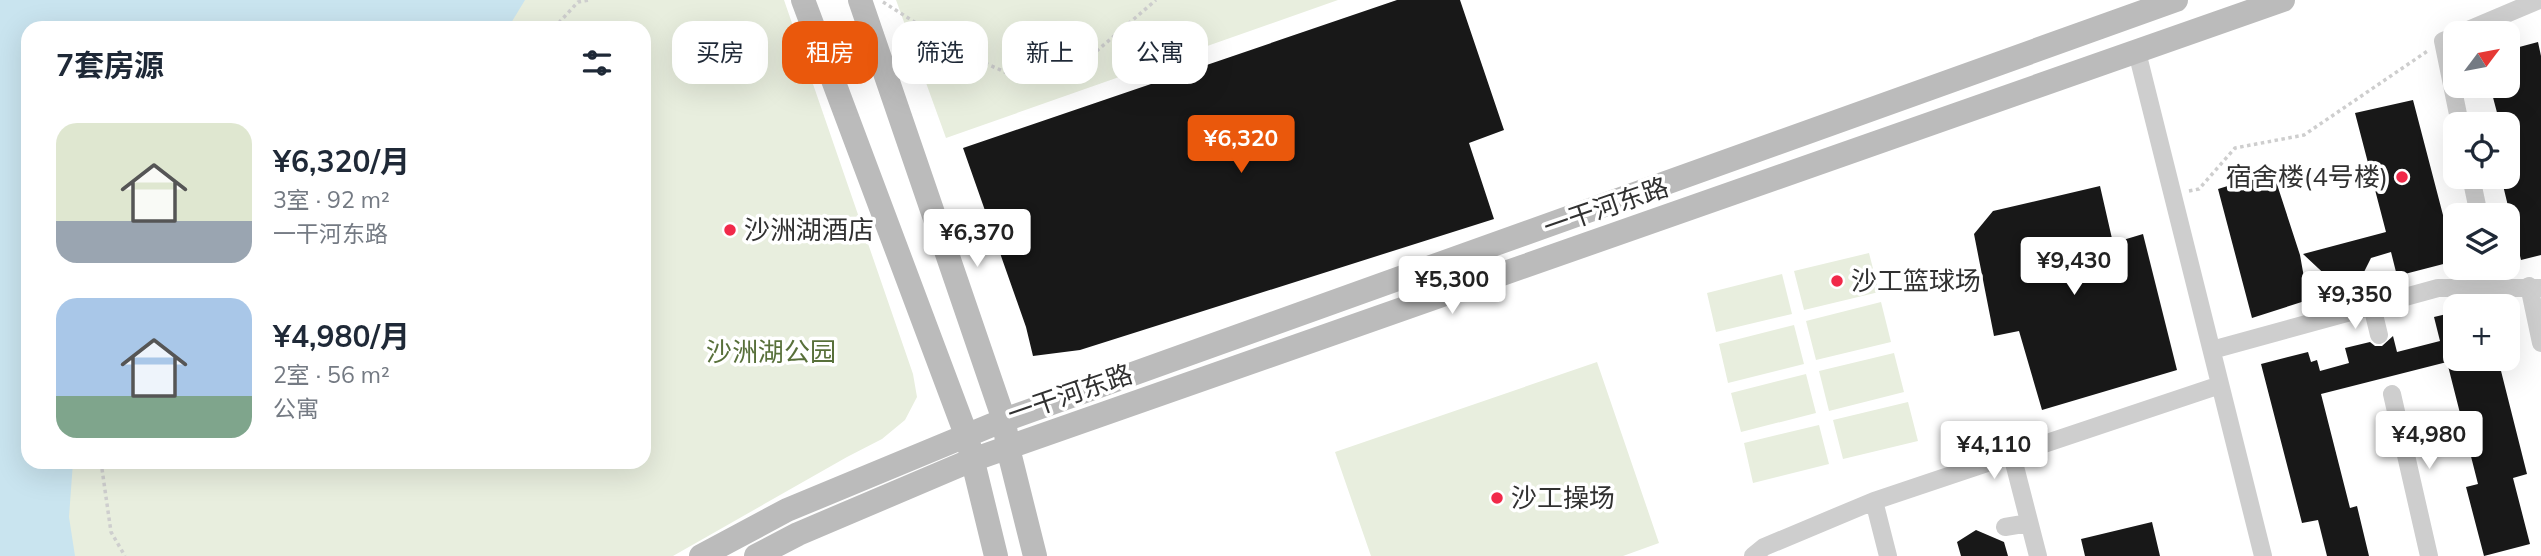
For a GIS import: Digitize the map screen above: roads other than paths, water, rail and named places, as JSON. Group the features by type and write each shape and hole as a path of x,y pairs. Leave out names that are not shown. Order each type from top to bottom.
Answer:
{"street":[{"path":"803,0 969,448 996,556"},
{"path":"860,0 1004,420 1008,447 1035,556"},
{"name":"一干河东路","path":"757,556 969,448 1004,420 2176,0"},
{"name":"一干河东路","path":"701,556 787,510 969,448 1008,447 2283,0"},
{"path":"2490,21 2539,0"},
{"path":"2137,52 2263,556"},
{"path":"2493,280 2494,287"},
{"path":"2212,350 2438,288 2535,287 2541,343"},
{"path":"2372,306 2379,335"},
{"path":"1754,556 1764,547 1874,501 2220,384"},
{"path":"2392,394 2430,556"},
{"path":"2012,455 2038,556"},
{"path":"1874,501 1888,556"},
{"path":"2005,527 2029,523"}],"water":[{"path":"0,0 525,0 512,21 21,21 21,469 72,469 69,517 75,556 0,556"}],"place":[{"name":"宿舍楼(4号楼)","path":"2402,177"},
{"name":"沙洲湖酒店","path":"730,230"},
{"name":"沙工篮球场","path":"1837,281"},
{"name":"沙工操场","path":"1497,498"}],"park label":[{"name":"沙洲湖公园","path":"771,352"}]}
